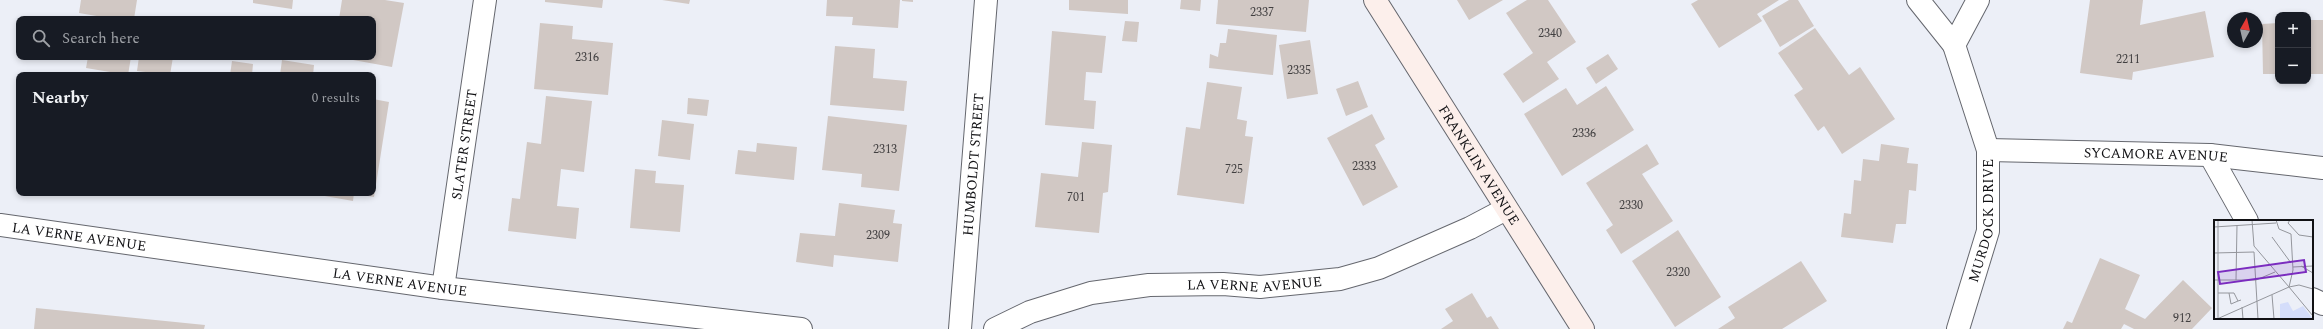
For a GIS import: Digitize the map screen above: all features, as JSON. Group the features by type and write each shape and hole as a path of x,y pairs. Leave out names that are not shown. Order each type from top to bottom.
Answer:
{"street":[{"name":"SLATER STREET","path":"443,288 485,0"},
{"name":"HUMBOLDT STREET","path":"960,329 986,0"},
{"name":"FRANKLIN AVENUE","path":"1375,0 1583,329"},
{"path":"1918,0 1954,45 1978,0"},
{"name":"MURDOCK DRIVE","path":"1954,45 1988,150 1988,231 1958,329"},
{"name":"SYCAMORE AVENUE","path":"1988,150 2210,155 2323,168"},
{"path":"2210,155 2246,220"},
{"name":"LA VERNE AVENUE","path":"995,329 1030,312 1091,293 1149,285 1223,284 1260,287 1340,280 1379,268 1470,228 1506,209"},
{"name":"LA VERNE AVENUE","path":"0,225 443,288 801,329"},
{"path":"2313,299 2323,304"}],"building":[{"path":"81,0 137,0 134,16 96,16 79,13"},
{"path":"253,0 293,0 292,9 253,3"},
{"path":"342,0 385,0 404,3 392,67 353,60 376,60 376,16 339,16"},
{"path":"545,0 603,0 602,8 545,2"},
{"path":"662,0 690,0 689,4"},
{"path":"827,0 900,0 898,28 852,25 853,17 826,16"},
{"path":"913,0 913,2 902,1"},
{"path":"1069,0 1128,0 1128,14 1069,10"},
{"path":"1181,0 1201,0 1200,11 1180,9"},
{"path":"1218,0 1309,0 1306,32 1216,24"},
{"path":"1457,0 1503,0 1469,20"},
{"path":"1527,0 1548,0 1576,42 1547,62 1559,79 1523,103 1503,74 1533,53 1506,13"},
{"path":"1698,0 1779,0 1757,14 1762,21 1719,48 1691,4"},
{"path":"1789,0 1798,0 1814,26 1780,47 1762,16"},
{"path":"2090,0 2143,0 2140,25 2205,11 2214,57 2133,72 2132,80 2080,73"},
{"path":"2311,20 2323,20 2323,74 2311,74"},
{"path":"1125,21 1139,22 1137,42 1122,41"},
{"path":"540,23 573,26 572,39 613,43 608,95 534,89"},
{"path":"2275,23 2275,74 2263,74 2263,24"},
{"path":"1815,28 1849,75 1860,67 1895,119 1842,154 1824,126 1818,131 1794,95 1803,89 1778,53"},
{"path":"1228,29 1277,35 1273,75 1209,68 1210,54 1218,57 1220,43 1226,43"},
{"path":"1052,31 1106,36 1102,73 1086,72 1084,100 1096,101 1094,129 1045,125"},
{"path":"1310,40 1318,94 1287,99 1279,45"},
{"path":"835,46 875,49 873,78 907,81 904,111 830,105"},
{"path":"1608,54 1618,69 1596,84 1586,68"},
{"path":"87,60 130,60 128,72 110,72 86,68"},
{"path":"139,60 172,60 170,72 137,71"},
{"path":"282,60 314,65 313,72 280,72"},
{"path":"232,61 253,64 252,72 230,72"},
{"path":"1358,81 1368,107 1346,116 1336,89"},
{"path":"1207,82 1242,87 1237,119 1247,121 1245,136 1253,137 1244,204 1177,195 1186,127 1200,129"},
{"path":"1606,86 1634,130 1562,176 1524,114 1566,88 1577,105"},
{"path":"546,96 592,101 584,172 561,169 557,206 579,208 576,239 508,231 512,198 520,199 527,142 541,144"},
{"path":"688,98 709,100 707,116 687,114"},
{"path":"376,100 389,102 376,184"},
{"path":"1372,114 1385,139 1375,145 1398,187 1363,206 1327,138"},
{"path":"828,116 907,125 899,191 861,187 862,174 822,170"},
{"path":"662,120 694,124 690,160 658,156"},
{"path":"1082,142 1112,145 1108,192 1103,193 1099,233 1035,227 1041,173 1078,177"},
{"path":"757,143 797,147 794,180 735,174 738,150 756,152"},
{"path":"1647,144 1659,164 1642,174 1673,221 1621,254 1606,230 1613,225 1586,183"},
{"path":"1881,144 1909,148 1907,163 1918,164 1916,191 1909,190 1906,224 1896,224 1893,243 1841,237 1844,213 1851,214 1854,180 1861,181 1863,159 1879,161"},
{"path":"635,169 656,171 655,183 684,185 680,232 630,228"},
{"path":"325,196 354,196 353,201"},
{"path":"839,203 895,210 893,223 902,224 898,262 834,255 833,267 796,262 800,233 835,236"},
{"path":"1678,230 1721,297 1675,327 1632,261"},
{"path":"2100,258 2140,275 2125,309 2145,319 2183,280 2212,308 2192,329 2134,329 2124,324 2121,329 2063,329 2067,321 2072,323"},
{"path":"1801,261 1827,301 1782,329 1718,329 1735,318 1728,307"},
{"path":"1472,293 1487,318 1491,316 1499,329 1441,329 1453,321 1445,309"},
{"path":"36,308 205,325 204,329 34,329"}]}
